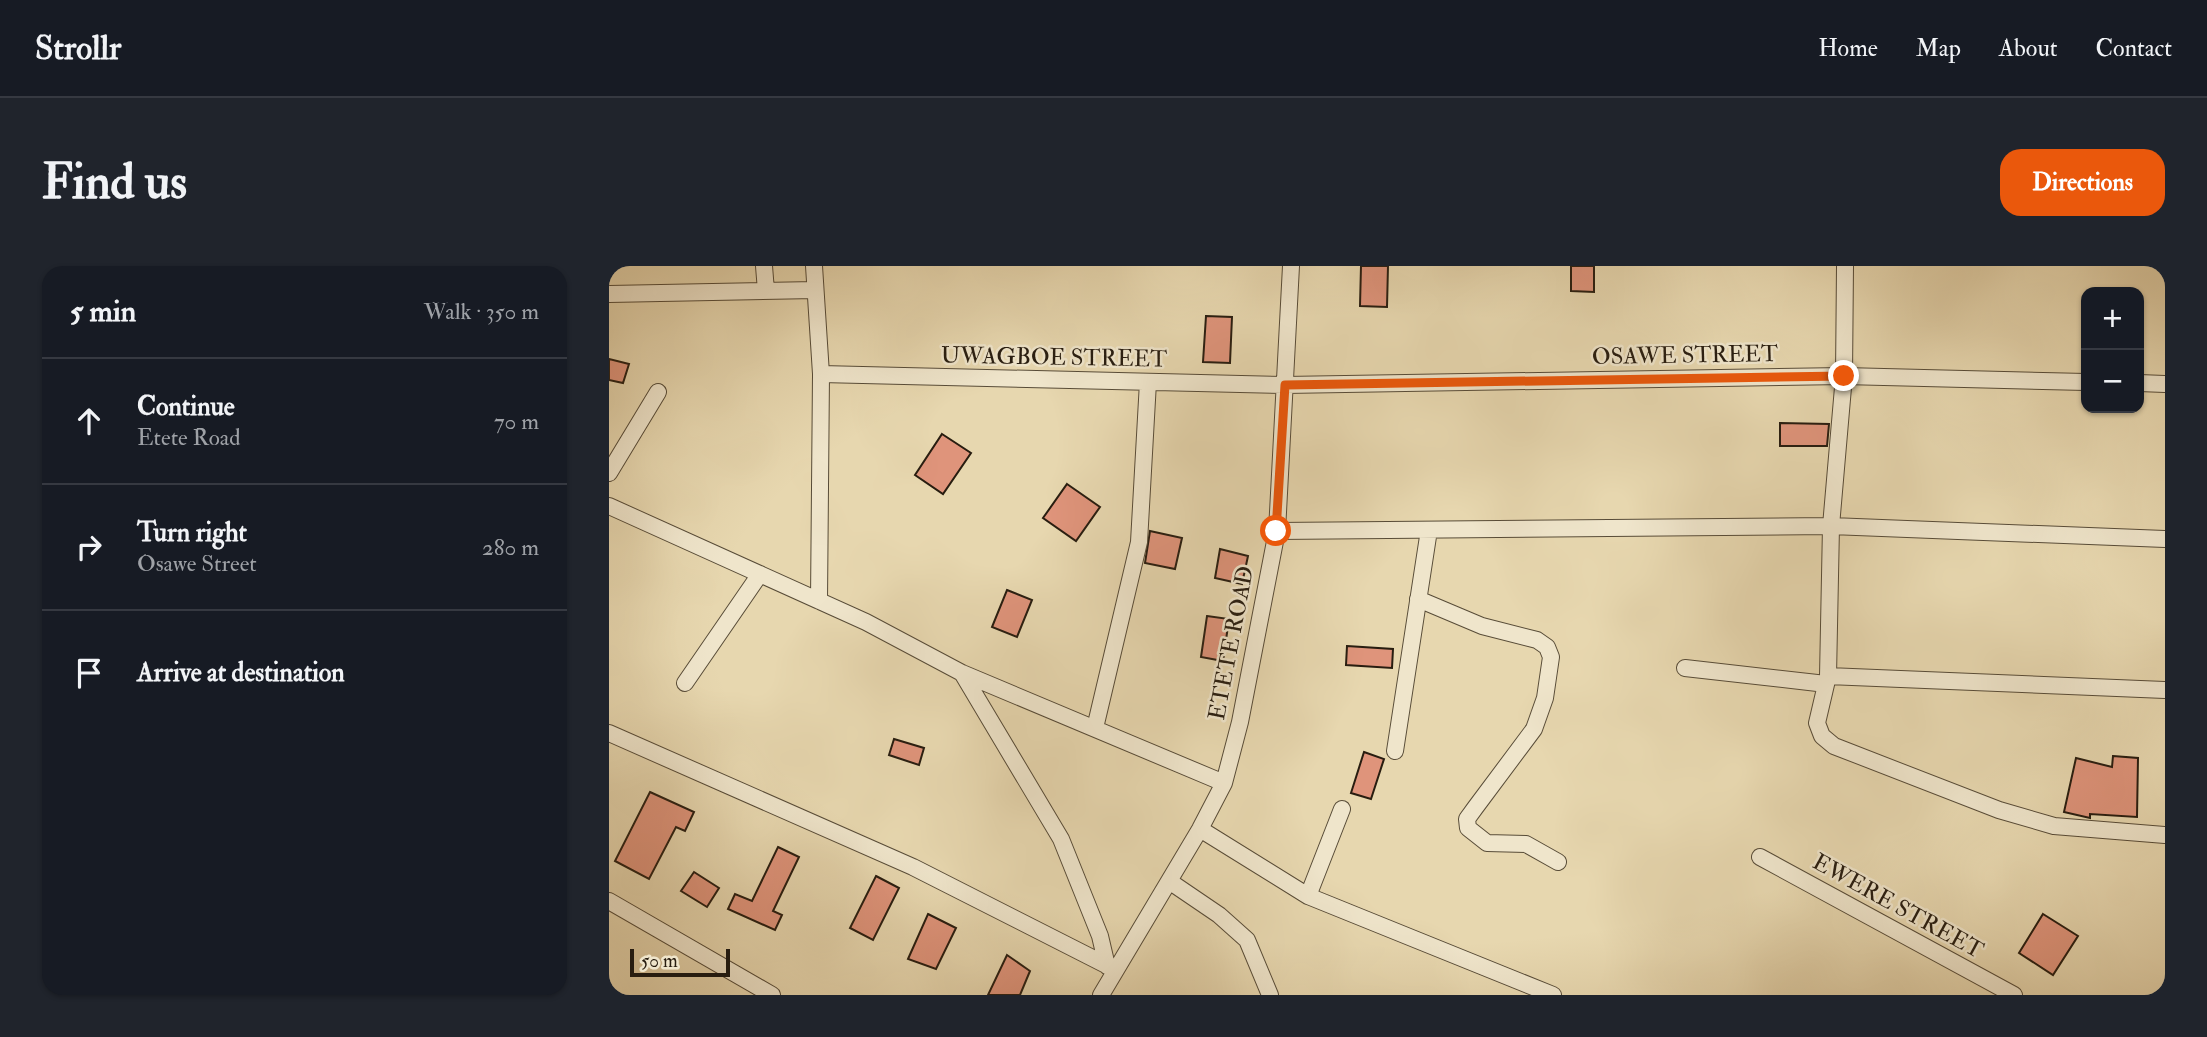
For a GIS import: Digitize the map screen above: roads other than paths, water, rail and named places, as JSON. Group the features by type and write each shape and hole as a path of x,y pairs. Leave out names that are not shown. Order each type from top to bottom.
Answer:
{"street":[{"path":"764,266 766,292"},
{"path":"814,266 821,374 819,601"},
{"name":"ETETE ROAD","path":"1104,994 1111,968 1201,829 1224,783 1240,722 1276,531 1291,266"},
{"path":"1845,266 1844,376 1831,526 1827,680 1817,723 1822,736 1833,746 1999,810 2043,822 2165,835"},
{"path":"609,293 815,290"},
{"name":"UWAGBOE STREET","path":"821,374 1285,385"},
{"name":"OSAWE STREET","path":"1285,385 1844,376 2081,382"},
{"path":"1095,728 1139,541 1148,382"},
{"path":"2144,383 2165,384"},
{"path":"609,472 658,392"},
{"path":"609,506 819,601 962,673 1224,783"},
{"path":"1276,531 1831,526 2165,539"},
{"path":"1395,751 1429,530"},
{"path":"685,683 759,574"},
{"path":"1418,599 1482,626 1522,634 1547,647 1552,657 1545,698 1534,729 1475,808 1468,819 1468,828 1487,843 1526,844 1559,862"},
{"path":"1685,668 1827,680 2165,690"},
{"path":"962,673 1061,839 1111,968"},
{"path":"609,733 913,867 1111,968"},
{"path":"1308,896 1342,809"},
{"path":"1201,829 1308,896 1553,995"},
{"name":"EWERE STREET","path":"1760,857 2014,995"},
{"path":"1169,881 1219,915 1247,940 1270,995"},
{"path":"609,901 761,993"}]}
